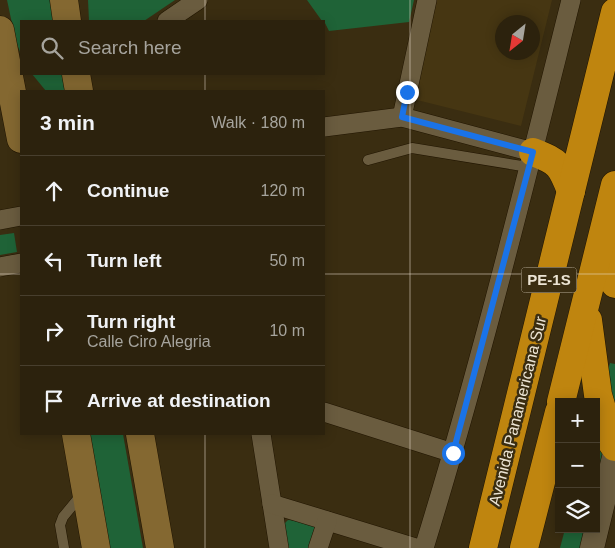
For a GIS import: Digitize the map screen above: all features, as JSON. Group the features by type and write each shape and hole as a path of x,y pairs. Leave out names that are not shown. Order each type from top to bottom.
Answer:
{"highway":[{"name":"Avenida Panamericana Sur","path":"483,548 615,12"},
{"path":"531,160 555,161 563,172 571,191"},
{"name":"PE-1S","path":"563,398 615,185"},
{"path":"606,222 615,284"},
{"path":"586,306 598,396 612,444 615,447"},
{"path":"524,548 555,428"}],"main road":[{"path":"64,0 67,20"},
{"path":"2,42 20,74"},
{"path":"2,42 20,134"},
{"path":"21,75 29,90"},
{"path":"76,435 96,548"},
{"path":"140,435 160,548"}],"street":[{"path":"168,20 198,0"},
{"path":"402,117 427,0"},
{"path":"424,548 453,453 531,160 571,0"},
{"path":"325,127 402,117 531,160"},
{"path":"0,220 20,216"},
{"path":"0,266 20,263"},
{"path":"325,412 453,453"},
{"path":"261,435 279,548"},
{"path":"592,548 615,453"},
{"path":"272,504 416,548"},
{"path":"318,548 327,521"}],"lane":[{"path":"368,160 412,148 531,160"},
{"path":"64,548 60,525 63,517 86,489"}],"shaded area":[{"path":"437,0 552,0 540,49 540,15 495,15 495,60 537,60 521,126 413,99"}],"green space":[{"path":"7,0 59,0 62,20 20,20 20,52 16,42"},
{"path":"88,0 175,0 145,20 89,20"},
{"path":"307,0 414,0 409,22 329,31 325,20 321,20"},
{"path":"33,75 71,75 74,90 45,90"},
{"path":"14,233 17,252 0,255 0,235"},
{"path":"610,363 615,364 615,417 600,481 600,443 600,399"},
{"path":"86,435 123,435 143,548 106,548"},
{"path":"288,520 312,522 317,525 313,548 285,548 282,526"},
{"path":"564,533 588,533 585,548 560,548"}],"route":[{"path":"407,92 402,117 533,152 453,453"}]}
